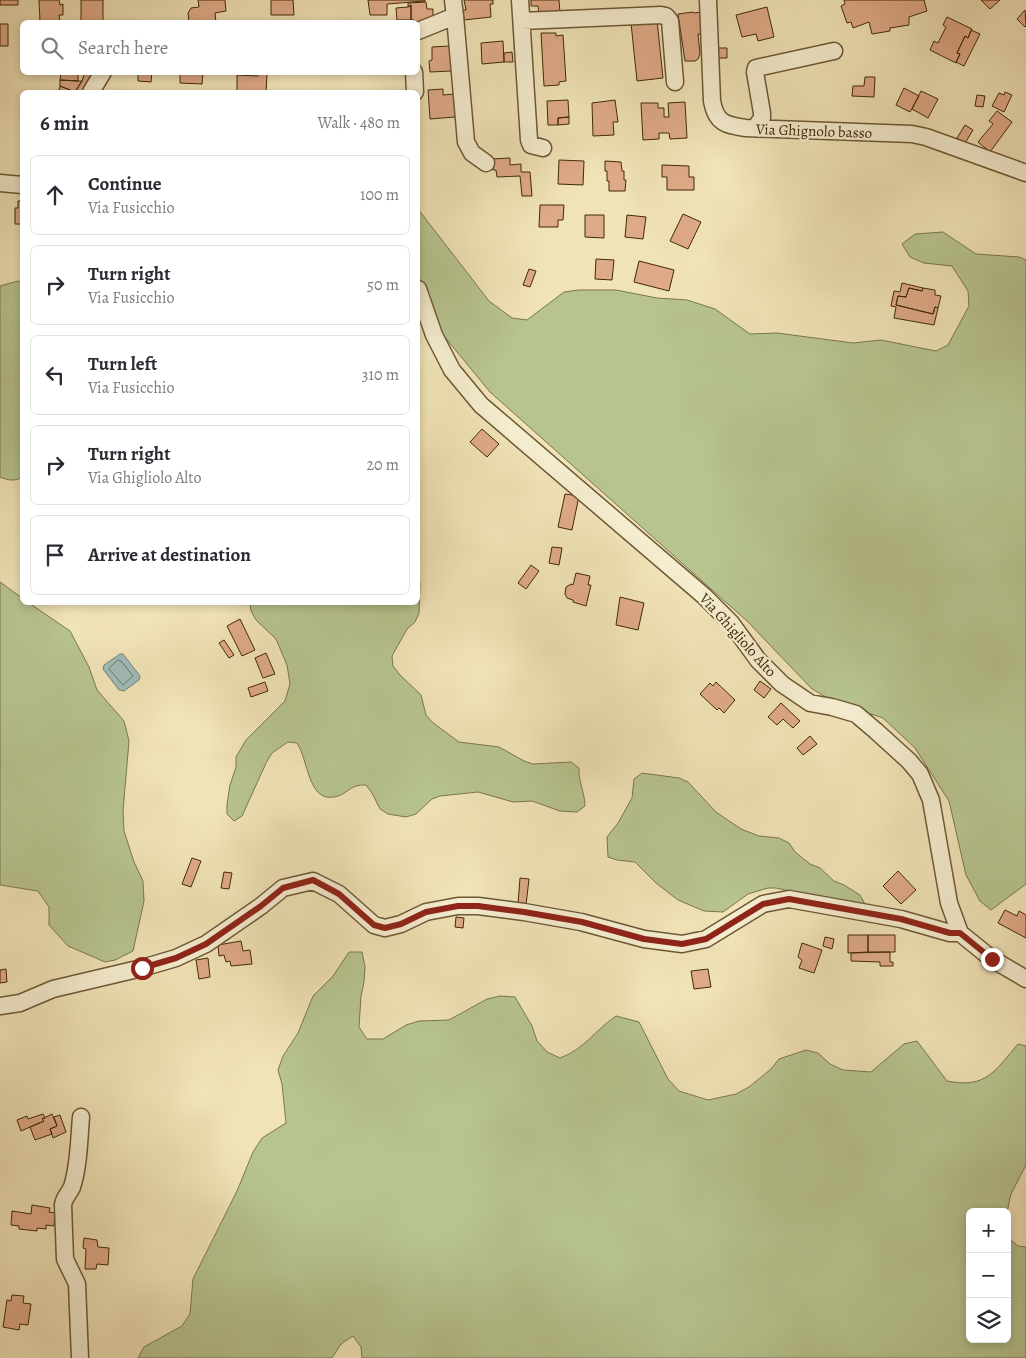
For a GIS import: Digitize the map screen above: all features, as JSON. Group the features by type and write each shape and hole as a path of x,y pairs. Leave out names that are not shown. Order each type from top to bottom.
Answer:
{"street":[{"path":"520,0 530,140 531,145 543,148"},
{"name":"Via Ghignolo basso","path":"708,0 714,113 721,121 730,126 919,136 1026,173"},
{"path":"420,29 454,8 466,142 472,153 486,163"},
{"path":"522,21 666,16 670,21 675,82"},
{"path":"755,128 762,118 756,68 834,51"},
{"path":"92,90 101,75"},
{"path":"414,75 415,90"},
{"path":"0,183 20,185"},
{"name":"Via Ghigliolo Alto","path":"420,295 434,335 452,370 481,405 704,596 731,623 758,660 782,684 810,703 856,714 909,761 920,774 932,800 949,903 960,933"},
{"path":"0,1006 20,1003 53,989 176,958 206,944 261,906 283,888 313,880 339,894 374,925 385,928 401,924 426,912 458,906 478,906 582,922 644,939 682,944 706,939 763,904 789,899 901,919 950,933 960,933 992,959 1026,979"},
{"path":"80,1358 77,1284 65,1259 63,1204 71,1189 78,1154 81,1116"}],"green space":[{"path":"420,212 489,301 512,318 527,320 564,292 616,290 657,298 687,300 715,309 750,334 777,333 853,343 881,340 936,351 948,345 969,306 968,291 952,266 924,263 910,257 902,244 915,234 943,232 976,254 1019,257 1026,260 1026,884 991,910 980,901 966,875 949,801 915,748 883,718 835,702 812,689 747,621 490,392 430,319 420,279"},
{"path":"20,282 20,478 17,480 0,477 0,286"},
{"path":"0,582 20,597 20,605 32,605 70,631 89,667 97,690 124,721 129,741 123,811 124,831 134,862 143,881 144,901 133,951 115,960 105,962 68,946 49,925 49,907 38,891 0,885"},
{"path":"250,605 419,605 419,613 415,622 407,629 392,656 393,666 421,695 426,715 432,722 459,742 499,747 533,764 571,762 579,768 585,806 577,812 560,811 532,801 513,802 478,792 440,796 432,799 416,814 406,817 388,814 380,809 366,785 356,786 334,797 325,797 319,793 310,778 297,743 288,742 272,753 242,816 234,821 227,814 227,804 230,785 236,767 236,757 246,740 285,701 290,684 287,665 276,639 256,620"},
{"path":"642,773 679,778 688,782 716,812 741,829 759,836 779,838 789,843 795,852 810,864 820,868 834,881 860,895 865,904 812,896 776,888 768,888 748,894 723,912 704,911 678,900 656,883 635,862 608,857 607,837 618,823 632,798 634,779"},
{"path":"349,952 362,952 365,967 359,1027 367,1039 383,1039 406,1025 419,1021 449,1020 487,999 500,996 515,997 532,1026 537,1041 547,1052 560,1058 576,1050 616,1016 639,1022 668,1079 679,1091 708,1100 736,1094 749,1087 771,1069 779,1059 806,1050 818,1053 830,1064 843,1070 871,1072 904,1044 917,1041 947,1081 960,1083 981,1080 996,1070 1018,1044 1026,1046 1026,1165 1011,1194 1008,1208 966,1208 966,1343 1011,1343 1011,1240 1018,1246 1026,1247 1026,1358 362,1358 361,1347 353,1336 341,1344 332,1358 138,1358 144,1347 182,1326 190,1314 193,1279 237,1191 253,1152 262,1138 286,1123 282,1084 278,1070 283,1056 298,1033 313,996 333,976"}],"water":[{"path":"120,654 123,654 140,676 139,680 124,691 119,690 103,669 104,665"}],"building":[{"path":"0,0 18,0 18,5 0,5"},
{"path":"39,0 59,0 60,5 63,4 63,15 59,15 60,20 40,20"},
{"path":"81,0 103,0 103,20 81,20"},
{"path":"198,0 225,0 226,11 215,13 216,20 189,20 188,13 191,8 199,7"},
{"path":"271,0 293,0 294,15 271,15"},
{"path":"368,0 425,1 387,4 387,15 370,15"},
{"path":"464,0 493,0 493,4 490,4 491,17 464,20 463,10 466,10"},
{"path":"531,0 559,0 560,13 539,14 538,6 531,6"},
{"path":"844,0 924,0 927,11 909,17 909,25 890,28 890,31 872,34 869,22 853,28 851,22 847,23 841,6 845,4"},
{"path":"981,0 1000,0 990,9"},
{"path":"426,2 427,9 433,9 433,21 411,20 411,5 408,7 408,3"},
{"path":"411,5 411,20 397,20 396,8"},
{"path":"767,7 774,37 758,41 756,34 742,37 736,15"},
{"path":"1025,10 1026,26 1025,27 1017,19"},
{"path":"701,12 705,34 698,34 700,54 698,59 695,61 685,61 678,14"},
{"path":"947,17 972,29 968,38 965,36 957,53 960,54 956,63 930,50 934,41 938,43 946,27 943,25"},
{"path":"657,20 663,78 637,81 631,23"},
{"path":"0,24 8,24 8,46 0,46"},
{"path":"971,30 980,34 964,66 956,62 960,54 957,53 965,36 968,38"},
{"path":"541,33 556,33 556,36 563,35 566,81 559,82 559,85 544,86"},
{"path":"503,41 504,62 482,64 481,43"},
{"path":"450,46 451,71 430,72 429,61 432,60 432,47"},
{"path":"716,48 727,48 727,58 716,58"},
{"path":"512,52 513,62 504,62 504,53"},
{"path":"61,75 78,75 78,81 60,80"},
{"path":"84,75 95,75 87,90 76,90"},
{"path":"138,75 152,75 151,82 138,81"},
{"path":"180,75 203,75 202,84 180,83"},
{"path":"237,75 267,75 266,90 237,90"},
{"path":"865,77 875,77 874,97 852,96 853,86 864,86"},
{"path":"60,80 82,81 76,90 60,86"},
{"path":"60,86 70,90 59,90"},
{"path":"904,88 919,96 910,112 896,105"},
{"path":"443,89 443,95 454,94 455,117 430,119 428,90"},
{"path":"921,91 938,99 928,118 912,109"},
{"path":"1005,92 1012,95 1004,112 992,106 999,93 1004,95"},
{"path":"977,95 985,96 983,107 975,106"},
{"path":"568,100 569,117 558,118 558,125 548,125 547,101"},
{"path":"615,100 618,122 613,122 614,135 593,136 592,103"},
{"path":"685,102 687,138 670,139 669,133 659,133 659,139 643,140 641,103 658,103 658,108 664,108 664,117 669,117 668,103"},
{"path":"997,111 1012,122 990,152 978,142 993,124 989,121"},
{"path":"569,117 569,124 558,125 558,118"},
{"path":"965,125 973,130 965,143 957,138"},
{"path":"510,158 510,165 521,164 521,172 530,172 532,196 522,196 520,176 497,177 496,170 493,170 492,159"},
{"path":"559,160 584,161 583,185 558,184"},
{"path":"605,161 621,162 624,180 626,180 625,191 609,191"},
{"path":"662,165 689,166 689,177 694,177 694,190 667,190 667,177 662,177"},
{"path":"18,201 20,201 20,224 15,224 15,208 18,208"},
{"path":"540,205 564,205 563,220 558,220 558,227 539,227"},
{"path":"683,214 701,222 688,249 670,241"},
{"path":"585,215 604,215 604,238 585,237"},
{"path":"627,215 646,217 643,239 625,237"},
{"path":"596,259 614,260 612,280 595,279"},
{"path":"639,261 674,270 669,291 634,282"},
{"path":"529,269 536,271 530,287 523,285"},
{"path":"902,283 923,288 922,291 909,288 906,297 898,296 896,305 933,314 935,307 938,308 934,325 894,318 896,307 891,306 894,291 900,292"},
{"path":"909,288 922,291 923,288 935,290 935,295 941,296 938,308 935,307 933,314 896,305 898,296 906,297"},
{"path":"482,429 499,444 487,457 470,442"},
{"path":"565,494 579,496 572,530 558,527"},
{"path":"552,547 562,548 559,565 549,563"},
{"path":"531,565 539,571 526,589 518,583"},
{"path":"576,573 590,576 588,585 591,585 586,606 573,602 565,594 566,587 571,584 573,585"},
{"path":"620,597 644,603 638,630 616,625"},
{"path":"240,619 255,650 242,656 227,626"},
{"path":"224,640 234,655 229,658 219,643"},
{"path":"266,653 275,674 263,678 255,658"},
{"path":"760,681 771,689 764,698 754,690"},
{"path":"265,682 268,691 251,697 248,688"},
{"path":"716,682 735,700 724,713 719,708 717,710 700,694 710,683 713,686"},
{"path":"781,703 800,721 793,728 783,719 777,725 768,717"},
{"path":"810,736 817,744 803,755 797,748"},
{"path":"192,858 201,861 191,887 182,884"},
{"path":"898,871 916,890 901,904 883,886"},
{"path":"224,872 232,873 229,889 221,888"},
{"path":"520,878 529,879 526,905 518,904"},
{"path":"1005,910 1017,916 1019,911 1026,915 1026,938 998,923"},
{"path":"456,917 464,918 463,928 455,927"},
{"path":"848,935 868,935 868,952 848,953"},
{"path":"868,935 895,935 895,952 868,952"},
{"path":"825,937 834,939 832,949 823,946"},
{"path":"241,941 243,951 250,950 252,964 231,966 230,961 226,962 224,955 219,956 218,945"},
{"path":"802,943 822,950 814,973 799,968 802,960 798,957"},
{"path":"890,952 890,962 893,962 893,966 880,966 880,962 851,961 851,953"},
{"path":"208,958 210,977 199,979 196,960"},
{"path":"6,969 7,982 0,983 0,970"},
{"path":"708,969 711,987 694,989 691,971"},
{"path":"43,1114 45,1118 42,1119 44,1121 21,1131 17,1120 27,1116 28,1119"},
{"path":"52,1114 57,1126 50,1129 52,1134 35,1140 30,1127 44,1121 42,1119"},
{"path":"60,1115 66,1132 53,1138 50,1129 57,1126 54,1117"},
{"path":"32,1205 50,1208 49,1212 55,1213 54,1226 46,1225 46,1229 37,1228 37,1231 19,1229 19,1226 11,1225 12,1211 31,1214"},
{"path":"84,1238 97,1240 98,1247 109,1248 108,1265 97,1264 96,1269 85,1269 86,1249 83,1248"},
{"path":"12,1295 24,1296 23,1303 31,1304 28,1325 20,1324 19,1330 3,1327 7,1300 11,1301"}],"route":[{"path":"142,968 176,958 206,944 261,906 283,888 313,880 339,894 374,925 385,928 401,924 426,912 458,906 478,906 582,922 644,939 682,944 706,939 763,904 789,899 901,919 950,933 960,933 992,959"}]}
